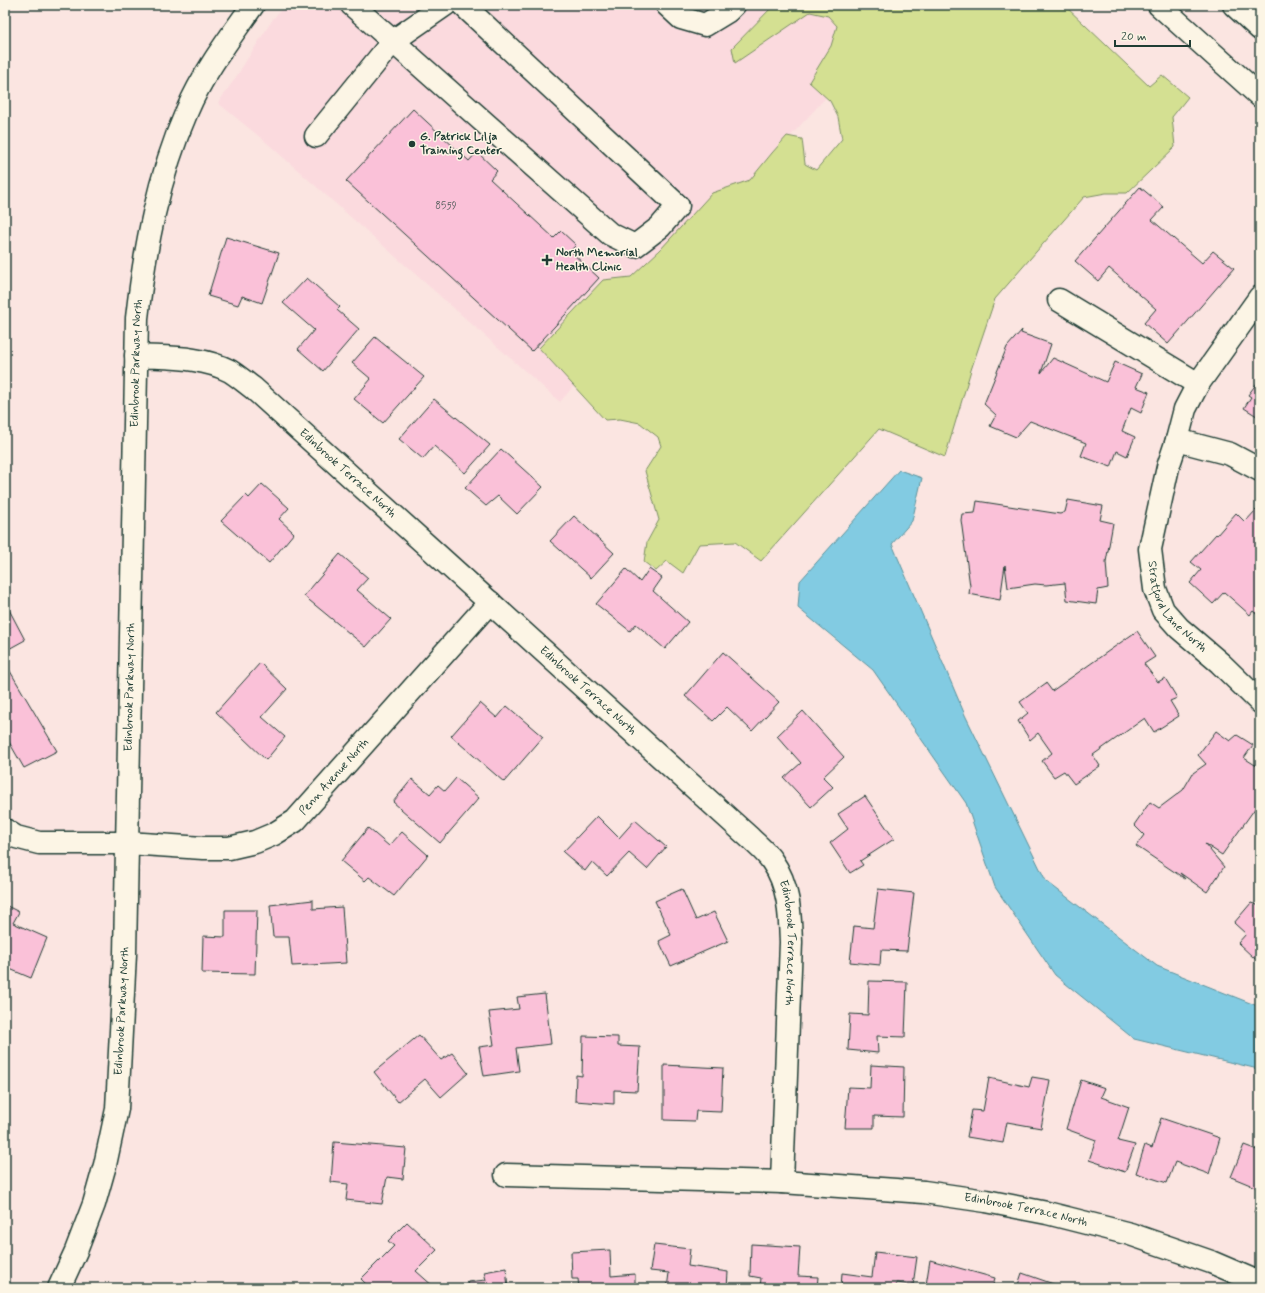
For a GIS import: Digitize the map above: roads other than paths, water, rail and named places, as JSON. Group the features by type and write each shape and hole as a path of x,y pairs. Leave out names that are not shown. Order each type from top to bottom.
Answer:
{"street":[{"name":"Edinbrook Parkway North","path":"59,1288 76,1251 94,1204 105,1165 117,1109 125,954 137,318 142,277 152,221 169,160 187,111 200,85 228,40 253,5"},
{"path":"352,5 610,234 635,246 660,227 678,206 463,5"},
{"path":"316,136 392,41 445,5"},
{"path":"667,5 681,18 705,25 727,7"},
{"path":"1159,5 1260,96"},
{"path":"1234,5 1260,29"},
{"name":"Stratford Lane North","path":"1260,297 1198,384 1185,408 1168,467 1150,549 1155,589 1163,610 1179,628 1220,663 1260,702"},
{"path":"1058,300 1198,384"},
{"name":"Edinbrook Terrace North","path":"136,356 182,358 209,363 231,372 253,388 750,838 772,860 784,884 790,913 791,942 782,1182"},
{"path":"1177,440 1230,454 1260,470"},
{"name":"Penn Avenue North","path":"5,830 16,837 38,843 127,843 203,848 229,848 255,842 274,834 295,821 490,602"},
{"name":"Edinbrook Terrace North","path":"506,1175 782,1182 924,1192 986,1201 1047,1213 1130,1234 1211,1262 1260,1283"}],"water":[{"path":"899,470 922,478 912,521 892,544 965,715 1046,881 1157,966 1260,1007 1260,1068 1258,1069 1134,1039 1055,975 995,887 966,803 873,670 798,608 800,581"}],"place":[{"name":"G. Patrick Lilja Training Center","path":"412,144"},
{"name":"North Memorial Health Clinic","path":"547,260"}]}
